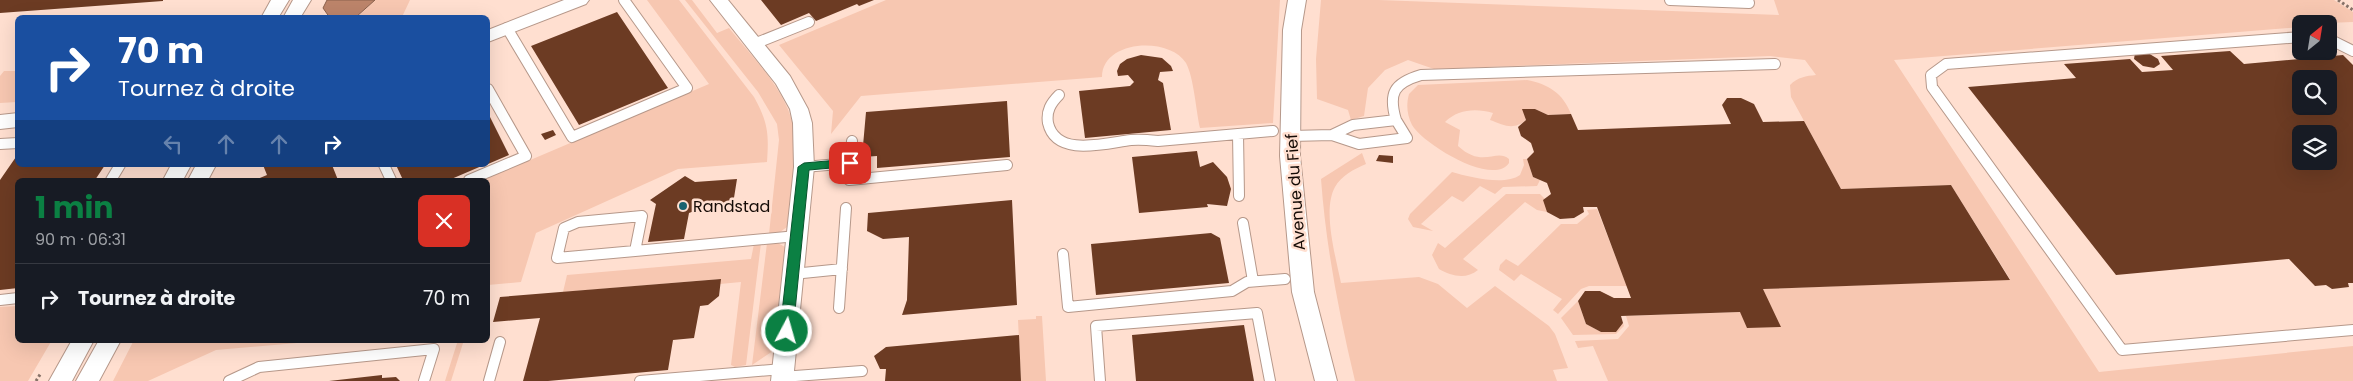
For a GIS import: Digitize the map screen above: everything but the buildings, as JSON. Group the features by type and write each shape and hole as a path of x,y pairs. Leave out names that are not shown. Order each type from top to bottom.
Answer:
{"street":[{"path":"271,15 280,0"},
{"path":"294,15 302,0"},
{"path":"490,35 580,0"},
{"name":"Avenue du Fief","path":"1298,0 1292,30 1282,133 1290,156 1303,292 1326,381"},
{"path":"722,1 776,72 799,110 805,141 804,167 782,376"},
{"path":"0,122 15,120"},
{"path":"60,381 81,343"},
{"path":"87,381 108,343"}],"lane":[{"path":"507,28 572,137 687,88 624,0"},
{"path":"1670,0 1749,3 1748,0"},
{"path":"754,44 809,22"},
{"path":"2292,38 1946,64 1931,75 1932,87 2122,350 2353,330"},
{"path":"2338,44 2353,51"},
{"path":"1059,95 1049,105 1047,111 1050,135 1066,144 1078,146 1143,139 1158,142 1238,134 1282,133 1332,135 1359,144 1407,138 1396,120 1391,106 1392,92 1398,84 1408,78 1420,75 1775,64"},
{"path":"474,178 526,156 490,93"},
{"path":"1332,135 1353,126 1396,120"},
{"path":"1238,134 1239,196"},
{"path":"852,141 849,180 1007,165"},
{"path":"0,144 15,142"},
{"path":"804,167 850,163"},
{"path":"112,178 119,167"},
{"path":"839,308 846,208"},
{"path":"635,250 642,216 578,222 564,228 557,258 797,236"},
{"path":"1243,223 1253,281"},
{"path":"1063,254 1068,307 1232,291 1247,282 1285,279"},
{"path":"793,274 842,269"},
{"path":"0,300 15,298"},
{"path":"1100,381 1096,326 1257,313 1270,381"},
{"path":"488,381 500,342"},
{"path":"229,381 259,367 434,348 424,381"},
{"path":"640,381 862,371"}],"path":[{"path":"2338,0 2353,10"}],"shaded area":[{"path":"327,0 375,0 358,15 328,15 323,8"},
{"path":"375,0 410,0 403,15 359,15"},
{"path":"647,0 679,0 754,97 765,121 768,144 767,162 678,169 536,233 521,282 490,285 490,178 488,178 709,84"},
{"path":"685,0 692,0 717,33 729,28 767,75 786,105 791,119 796,150 794,181 787,227 780,232 769,234 779,140 777,124 758,92"},
{"path":"886,0 1280,0 1273,123 1200,128 1193,86 1186,63 1178,54 1166,49 1138,46 1124,49 1113,55 1105,65 1102,77 861,96 831,134 833,111 779,45"},
{"path":"1321,0 1379,0 1779,15 1774,0 2334,0 2353,12 2353,22 2338,23 2338,15 2292,15 2292,28 1894,60 2099,372 2353,346 2353,381 1608,381 1593,346 1578,348 1575,341 1618,339 1629,326 1626,316 1772,311 1763,289 2010,279 1951,185 1841,189 1791,97 1790,85 1793,82 1802,77 1816,75 1805,60 1770,56 1434,69 1408,60 1385,70 1368,88 1364,116 1351,120 1348,110 1317,99 1316,59"},
{"path":"4,71 15,71 15,102 0,103 0,76"},
{"path":"1527,80 1542,84 1554,91 1564,100 1571,114 1548,115 1535,109 1523,109 1526,120 1517,125 1508,126 1490,120 1493,113 1474,110 1456,114 1445,122 1460,130 1458,146 1467,153 1482,157 1504,156 1509,159 1509,163 1501,169 1489,170 1474,167 1443,152 1419,133 1412,125 1409,117 1407,106 1409,94 1418,85"},
{"path":"1362,153 1366,164 1344,176 1335,187 1331,197 1331,234 1341,283 1419,277 1438,284 1467,308 1495,286 1549,326 1555,334 1568,368 1553,370 1557,381 1355,381 1334,280 1326,230 1321,179"},
{"path":"1523,159 1527,159 1533,177 1540,180 1537,186 1503,187 1495,194 1480,186 1463,202 1452,196 1421,224 1433,231 1413,227 1408,219 1410,214 1452,172 1487,180 1505,180 1520,175 1524,165"},
{"path":"1506,194 1540,194 1545,199 1547,212 1537,210 1525,202 1463,259 1478,270 1473,273 1458,276 1448,274 1439,269 1432,255 1438,243 1445,248"},
{"path":"1597,209 1627,286 1589,286 1581,289 1558,314 1553,310 1562,299 1521,274 1514,281 1499,270 1500,265 1506,259 1518,266 1561,224 1577,224 1589,214 1587,210"},
{"path":"776,242 785,247 773,351 752,365 767,243"},
{"path":"761,243 746,365 735,367 731,365 741,282 720,284 720,279 563,292 567,275 751,259 754,244"},
{"path":"1578,301 1586,324 1601,332 1616,332 1623,323 1624,326 1616,334 1573,335 1561,318"},
{"path":"15,306 15,343 50,343 28,381 0,381 0,307"},
{"path":"1036,316 1042,316 1046,381 1021,381 1018,320 1036,319"},
{"path":"132,343 297,343 216,350 148,381 113,381"},
{"path":"457,343 463,343 451,381 445,381"}],"place":[{"name":"Randstad","path":"683,206"}],"route":[{"path":"787,331 804,167 850,163"}]}
